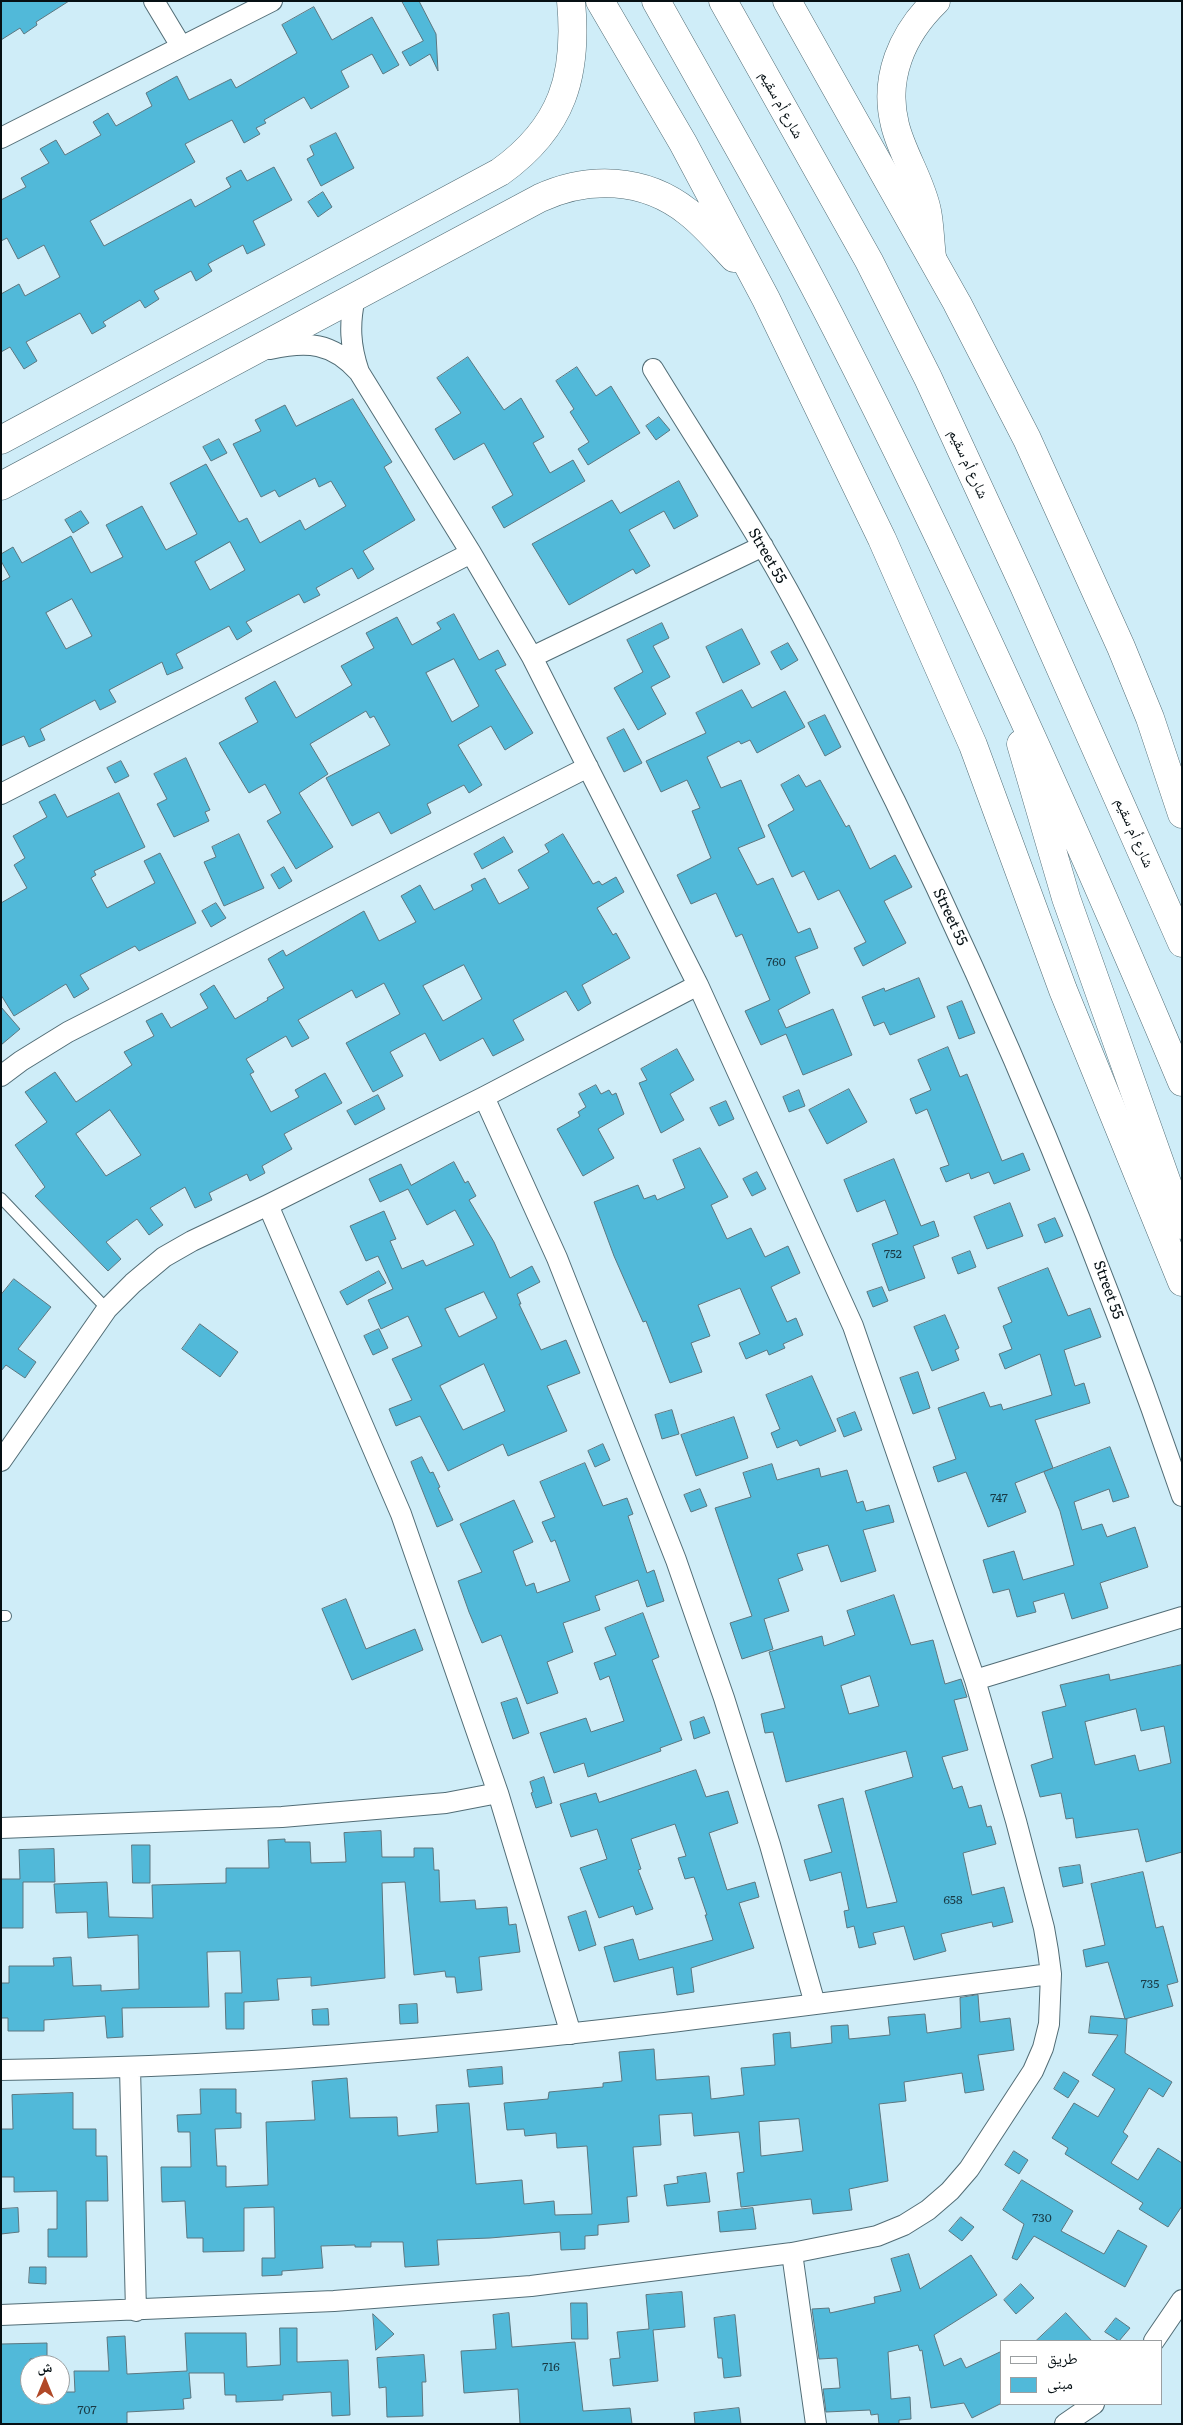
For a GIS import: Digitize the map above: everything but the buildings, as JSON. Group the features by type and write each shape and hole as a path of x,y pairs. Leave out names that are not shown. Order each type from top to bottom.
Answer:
{"main road":[{"path":"1,440 508,167 528,150 550,122 568,80 574,52 571,1"},
{"path":"600,1 682,143 755,279 845,460 945,677 976,754 1062,990 1182,1282"},
{"path":"656,1 782,225 836,328 1004,677 1068,815 1182,1082"},
{"name":"شارع أم سقيم","path":"723,1 869,262 928,378 1020,577 1182,943"},
{"path":"732,1 747,44"},
{"path":"787,1 932,256 993,371 1060,508 1182,788"},
{"path":"932,256 927,210 895,126 891,103 892,80 901,49 921,16 936,1"},
{"path":"1,486 245,354 555,191 589,183 624,184 641,188 673,202 688,212 755,279"},
{"path":"1004,677 1032,788 1063,889 1182,1225"},
{"path":"1150,718 1182,814"}],"street":[{"path":"154,1 181,46"},
{"path":"1,138 272,1"},
{"path":"356,297 351,320 351,342 359,372"},
{"path":"1,2315 334,2302 531,2286 792,2252 877,2236 912,2220 928,2210 950,2191 969,2169 1034,2071 1043,2048 1049,2024 1051,1974 1044,1928 975,1680 853,1326 698,985 532,657 471,553 359,372 342,356 320,346 308,344 296,344 245,354"},
{"name":"Street 55","path":"653,369 763,546 831,670 936,885 989,1001 1087,1235 1154,1413 1182,1496"},
{"path":"532,657 763,546"},
{"path":"1,794 471,553"},
{"path":"1,1076 21,1060 68,1032 588,767"},
{"path":"1,1461 107,1309 133,1283 164,1257 200,1237 484,1097 698,985"},
{"path":"484,1097 558,1258 676,1560 724,1698 770,1845 815,2004"},
{"path":"268,1205 401,1514 498,1793 571,2034"},
{"path":"975,1680 1182,1617"},
{"path":"1,1828 282,1817 446,1803 498,1793"},
{"path":"1,2070 130,2068 376,2052 571,2034 1051,1974"},
{"path":"130,2068 136,2311"},
{"path":"792,2252 816,2424"},
{"path":"1155,2340 1182,2300"},
{"path":"1065,2424 1093,2405"}],"lane":[{"path":"1,1198 107,1309"}]}
